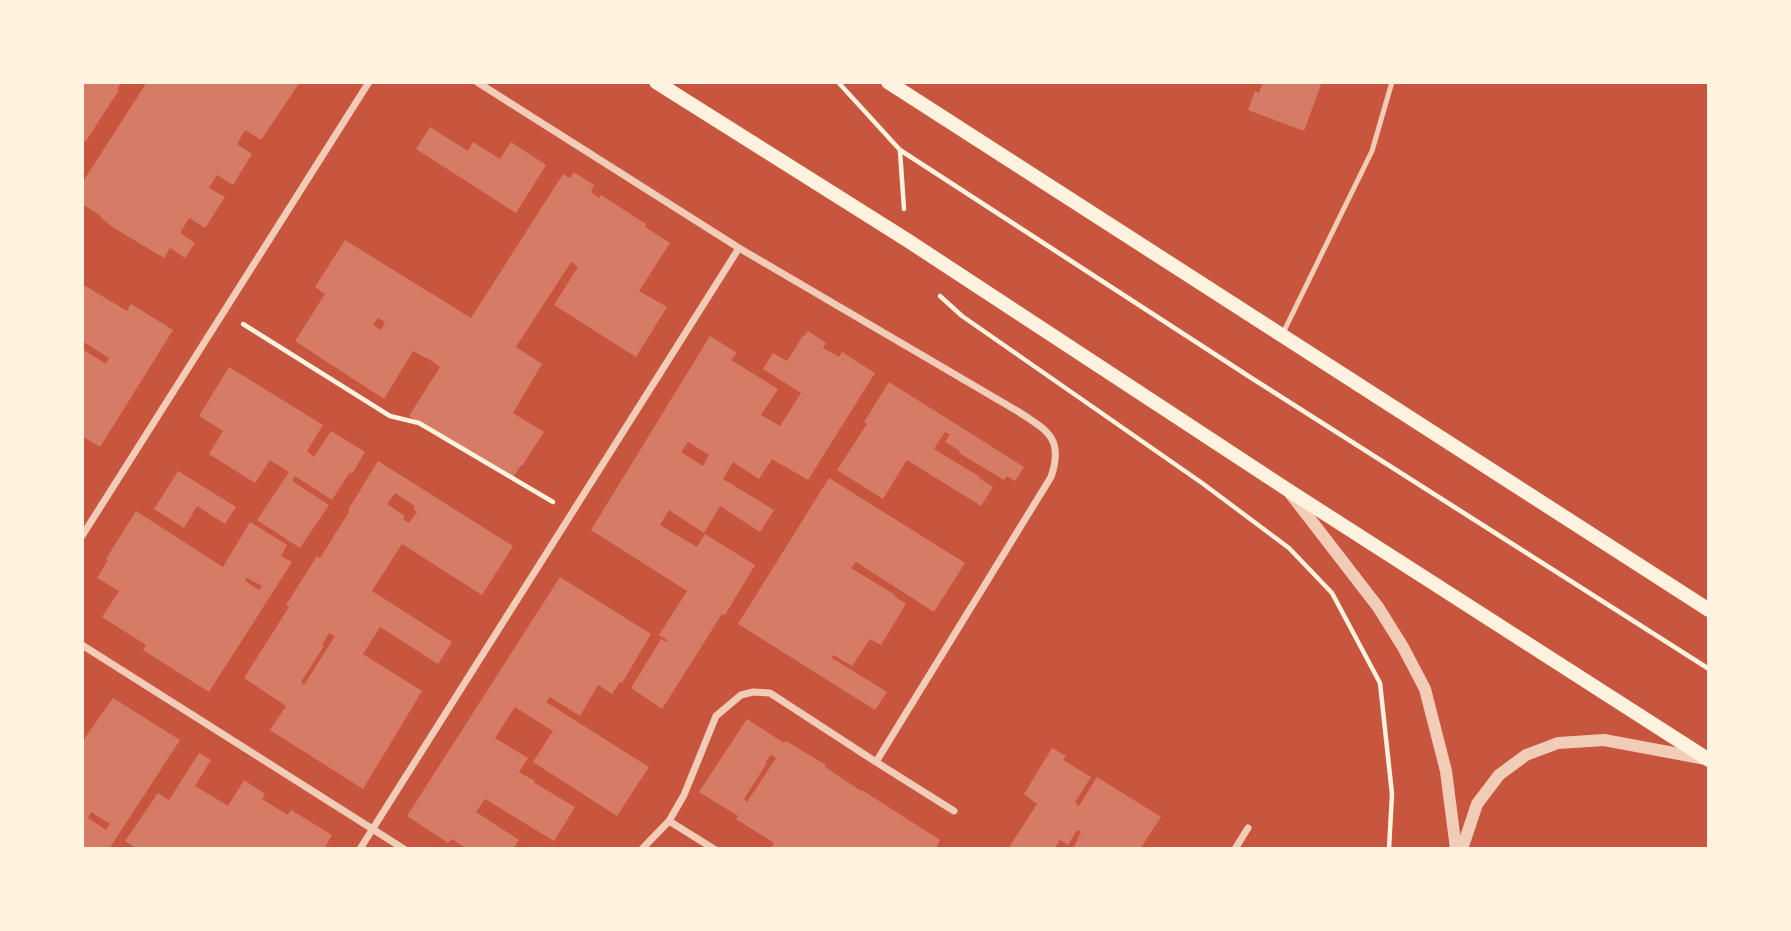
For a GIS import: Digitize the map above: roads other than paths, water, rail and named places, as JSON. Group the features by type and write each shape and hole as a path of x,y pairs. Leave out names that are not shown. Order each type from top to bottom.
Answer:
{"main road":[{"path":"656,82 907,240 1288,490 1708,759"},
{"path":"894,84 1494,474 1709,610"}],"street":[{"path":"82,536 369,82"},
{"path":"477,82 739,248 1019,412 1044,429 1056,447 1051,477 876,762"},
{"path":"360,849 739,248"},
{"path":"1288,490 1378,607 1425,689 1446,771 1459,849"},
{"path":"82,645 404,849"},
{"path":"642,849 669,821 684,795 716,716 740,695 753,692 770,693 954,811"},
{"path":"1459,849 1478,804 1499,775 1526,755 1558,743 1604,740 1708,759"},
{"path":"669,821 714,849"},
{"path":"1235,849 1248,828"}],"lane":[{"path":"1281,336 1371,151 1392,82"}]}
